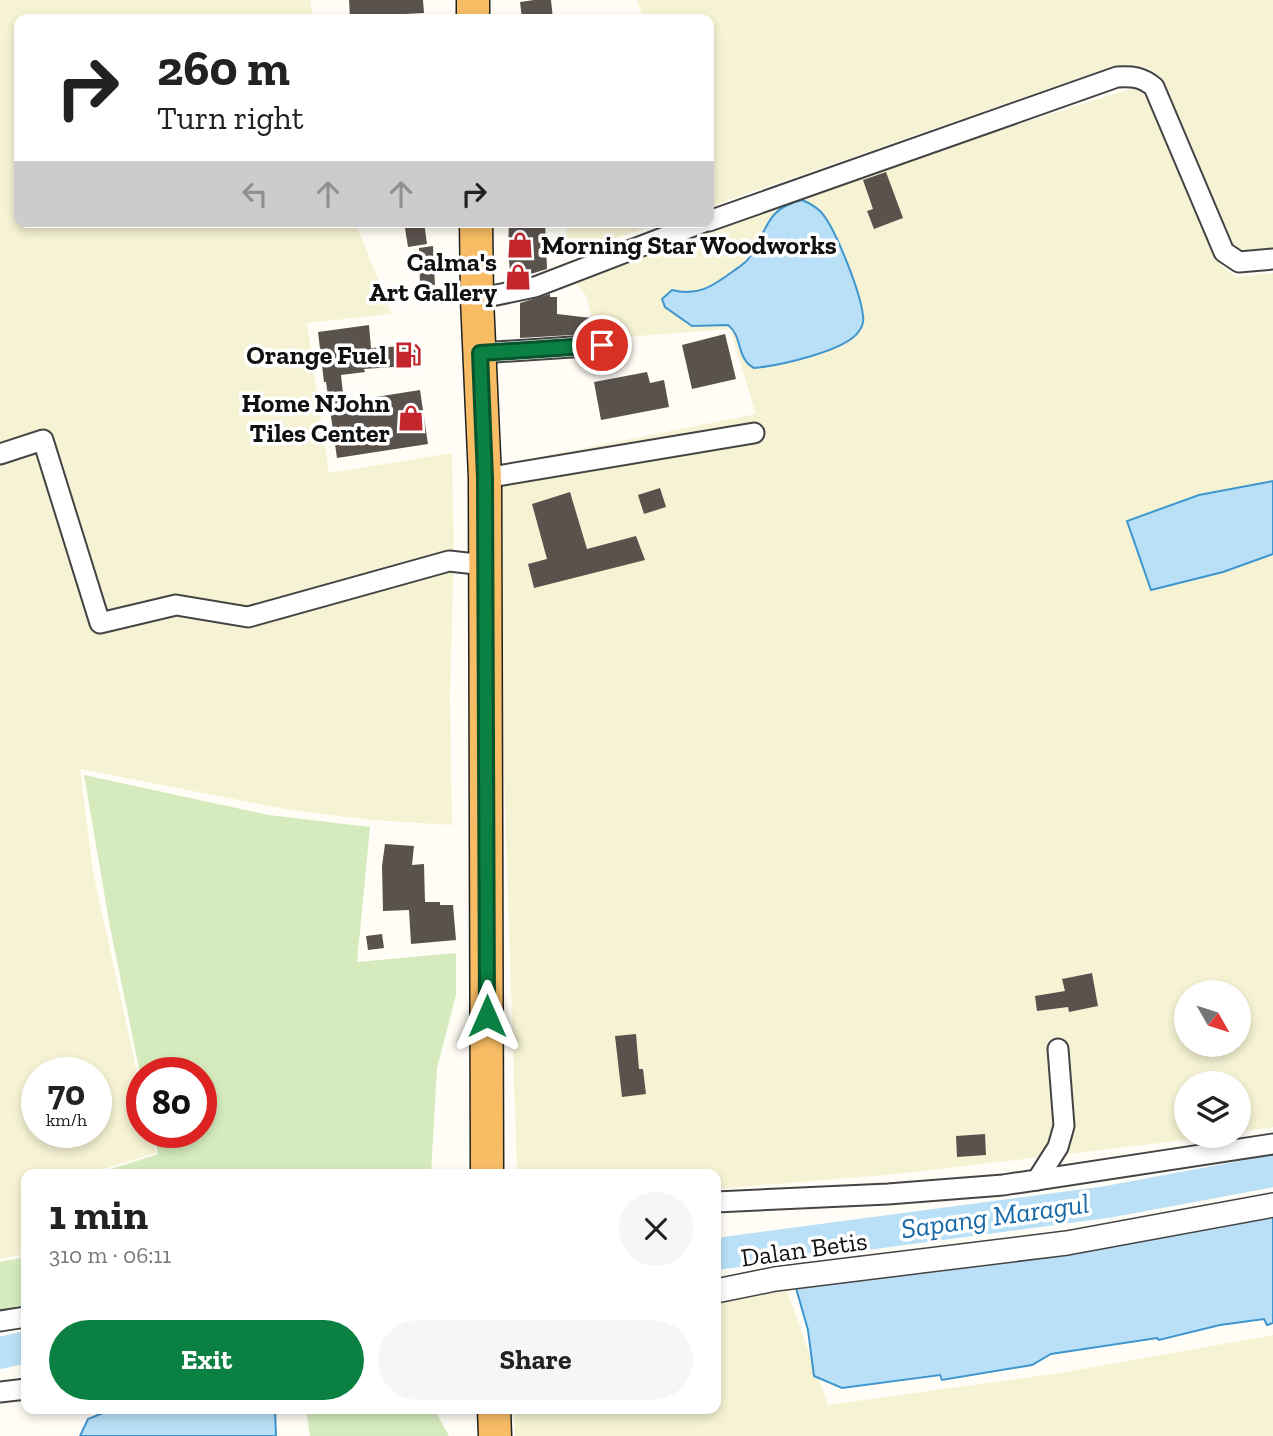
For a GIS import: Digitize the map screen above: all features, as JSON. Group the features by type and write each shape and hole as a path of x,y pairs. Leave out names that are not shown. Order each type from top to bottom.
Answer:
{"highway":[{"path":"476,228 485,478 487,1169"},
{"path":"494,1414 495,1436"}],"street":[{"path":"714,218 1117,77 1133,76 1144,79 1154,87 1224,252 1239,262 1273,259"},
{"path":"477,299 536,287 688,228"},
{"path":"480,353 602,345"},
{"path":"485,478 754,433"},
{"path":"0,454 43,440 100,623 176,605 248,617 449,561 485,565"},
{"path":"1037,1180 1058,1147 1064,1126 1058,1049"},
{"path":"721,1202 888,1194 1037,1180 1273,1144"},
{"name":"Dalan Betis","path":"721,1290 775,1279 1067,1243 1273,1205"},
{"path":"0,1321 21,1318"},
{"path":"0,1392 21,1389"}],"shaded area":[{"path":"0,0 310,0 313,14 14,14 14,228 357,228 392,314 307,323 329,473 452,453 452,825 372,820 290,810 80,769 93,872 134,1057 126,1057 126,1148 155,1148 156,1153 103,1169 21,1169 21,1255 0,1259"},
{"path":"637,0 1273,0 1273,250 1242,251 1233,244 1163,79 1148,68 1108,68 714,205 714,14 641,14"},
{"path":"1134,88 1150,98 1221,265 1236,277 1273,273 1273,1127 1251,1130 1251,1071 1174,1071 1174,1141 896,1174 721,1189 721,1169 517,1169 494,466 756,414 730,329 599,339 585,294 571,278 706,228 714,228 714,225 823,185"},
{"path":"567,228 646,228 565,256"},
{"path":"784,1282 828,1405 1060,1373 1273,1335 1273,1436 515,1436 514,1414 721,1414 721,1299"}],"green space":[{"path":"84,775 269,815 370,827 357,962 456,953 456,995 437,1068 431,1169 112,1169 158,1154 157,1148 217,1148 217,1057 137,1057 110,927"},
{"path":"21,1258 21,1314 0,1319 0,1262"},
{"path":"307,1414 437,1414 449,1436 310,1436"}],"water":[{"path":"802,200 820,211 833,231 858,292 862,324 852,338 827,351 794,361 754,368 744,359 736,335 728,325 692,326 665,307 662,299 672,290 697,291 725,277 747,260 768,223 780,209"},
{"path":"1273,481 1273,554 1223,572 1151,590 1127,521 1199,495"},
{"path":"1273,1216 1273,1323 1267,1325 1264,1319 1220,1325 1159,1340 1157,1338 1051,1354 1032,1365 942,1380 940,1375 842,1388 814,1376 808,1330 794,1281"},
{"path":"100,1414 275,1414 276,1436 80,1436 88,1419"}],"building":[{"path":"349,0 423,0 424,13 350,14"},
{"path":"551,0 552,14 521,14 520,2"},
{"path":"886,172 903,218 874,229 867,211 873,209 863,180"},
{"path":"405,228 425,228 427,244 408,247"},
{"path":"509,228 545,228 547,269 511,280"},
{"path":"433,246 435,285 420,284 419,248"},
{"path":"550,294 550,297 557,297 557,314 591,318 589,334 520,338 520,303"},
{"path":"369,325 371,348 421,345 423,365 364,369 365,372 341,375 344,402 420,390 428,444 337,458 318,332"},
{"path":"725,334 736,379 692,389 682,345"},
{"path":"647,372 650,383 664,380 669,407 601,420 594,382"},
{"path":"660,488 666,507 644,514 638,495"},
{"path":"570,492 587,549 636,536 645,560 534,588 528,564 547,559 532,504"},
{"path":"385,844 414,846 412,865 424,864 425,902 453,905 456,940 411,944 409,910 383,911 382,866"},
{"path":"382,934 384,948 368,950 366,936"},
{"path":"1092,973 1098,1006 1069,1012 1068,1007 1037,1011 1035,996 1065,991 1062,979"},
{"path":"636,1034 639,1069 643,1069 646,1094 622,1097 615,1036"},
{"path":"985,1134 986,1155 957,1157 956,1136"}],"waterway":[{"name":"Sapang Maragul","path":"721,1253 1107,1202 1273,1171"},
{"name":"Sapang Maragul","path":"0,1353 21,1348"}],"place":[{"name":"Morning Star Woodworks","path":"520,245"},
{"name":"Calma's Art Gallery","path":"518,277"},
{"name":"Orange Fuel","path":"408,355"},
{"name":"Home NJohn Tiles Center","path":"411,418"}],"route":[{"path":"487,1016 485,478 480,353 602,345"}]}
